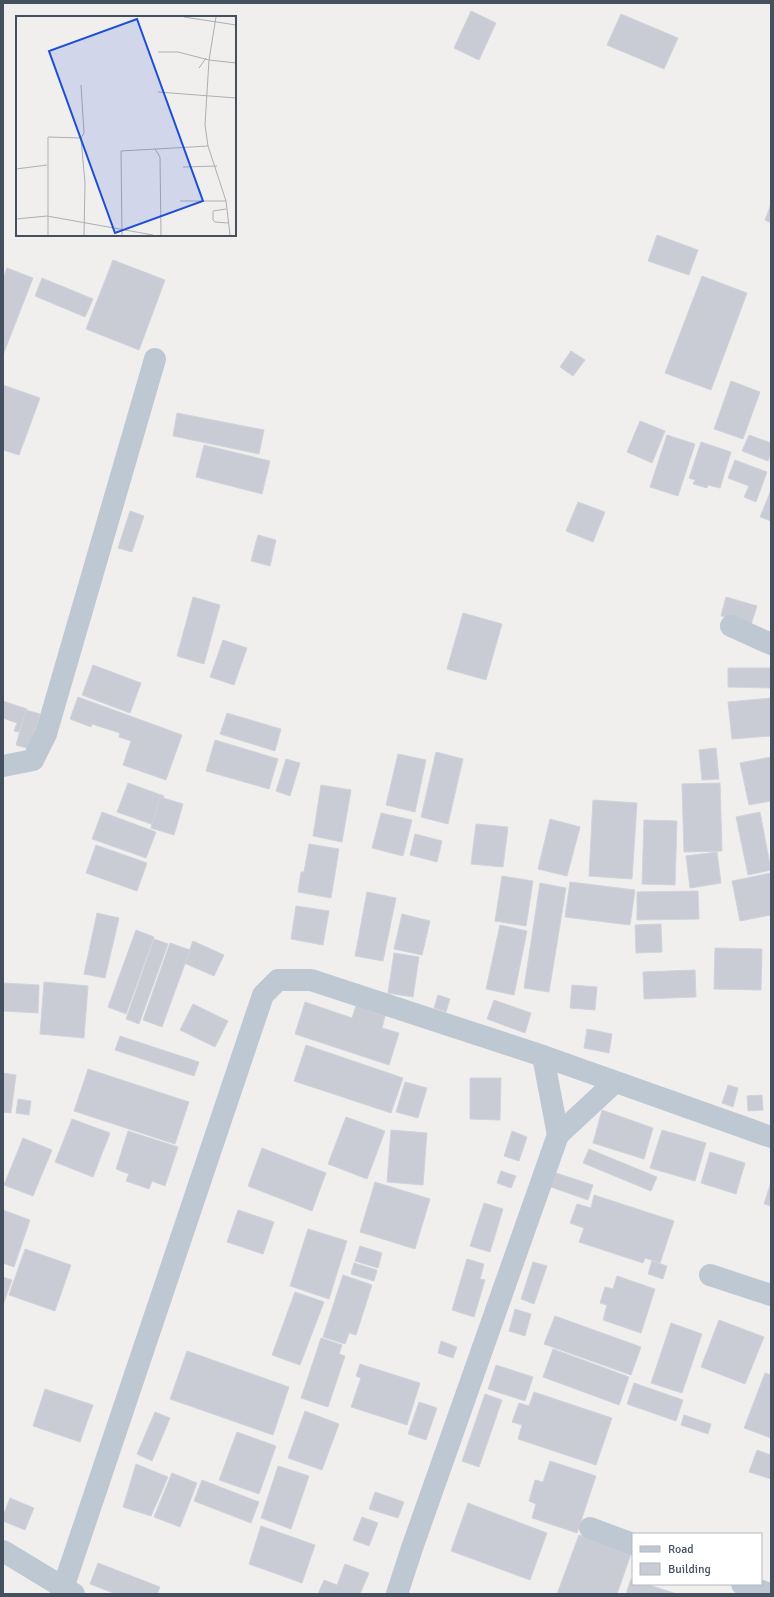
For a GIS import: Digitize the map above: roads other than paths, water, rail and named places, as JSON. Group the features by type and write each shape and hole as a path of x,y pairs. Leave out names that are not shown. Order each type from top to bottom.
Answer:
{"street":[{"path":"3,766 33,760 46,734 155,359"},
{"path":"731,626 771,644"},
{"path":"3,1551 66,1592 262,995 278,980 311,980 544,1056 771,1137"},
{"path":"544,1056 558,1135"},
{"path":"397,1594 558,1135 614,1082"},
{"path":"710,1275 771,1296"},
{"path":"590,1528 632,1544"},
{"path":"745,1585 770,1594"}]}
